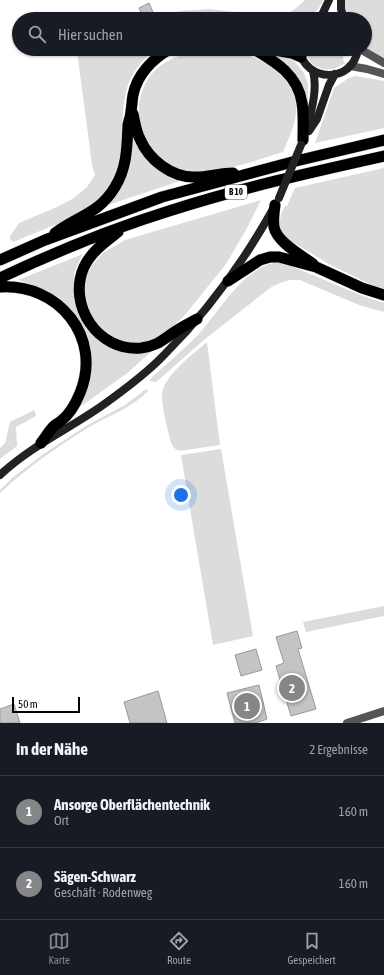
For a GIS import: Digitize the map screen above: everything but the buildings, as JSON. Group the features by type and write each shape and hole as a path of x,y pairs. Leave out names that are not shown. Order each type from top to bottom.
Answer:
{"highway":[{"path":"45,240 66,224 94,210 105,201 115,187 124,169 128,124 132,109 133,95 140,76 153,61 160,56"},
{"path":"266,56 282,66 294,81 300,95 302,104 302,142"},
{"path":"132,109 137,131 144,147 158,162 175,173 194,178 219,173 256,171"},
{"name":"B 10","path":"0,260 45,240 162,197 296,160 384,140"},
{"name":"B 10","path":"0,278 59,251 171,210 252,187 384,156"},
{"path":"350,164 384,164"},
{"path":"277,202 274,223 277,235 283,242 316,267"},
{"path":"124,226 88,258 84,268 81,277 79,294 82,308 89,322 102,336 110,341 119,345 134,348 157,344 175,331 197,319"},
{"path":"228,281 255,263 270,257 286,258 316,267 362,288 384,295"},
{"path":"0,287 9,286 31,290 51,300 60,306 73,321 82,338 86,368 80,393 69,413 54,426 41,443"}],"main road":[{"path":"322,12 329,0"},
{"path":"341,0 342,12"},
{"path":"302,56 308,67 323,75 341,72 350,66 356,56"},
{"path":"0,475 28,452 83,418 138,379 164,356 228,281 263,227 277,202 302,142 309,121 313,99 315,83 313,71"},
{"path":"302,142 317,119 329,85 335,74"}],"street":[{"path":"372,56 384,63"},
{"path":"350,66 384,74"},
{"path":"348,723 384,711"}],"shaded area":[{"path":"305,0 323,0 315,12 288,12 298,7"},
{"path":"344,0 384,0 384,60 372,53 372,12 346,12"},
{"path":"209,9 236,12 176,12 179,11"},
{"path":"78,56 147,56 140,64 129,82 125,96 121,156 118,171 112,184 103,196 94,204 73,217 13,242 10,239 10,236 19,223 74,198 87,187 95,175 92,165"},
{"path":"248,56 266,63 276,70 289,86 296,103 293,127 283,152 237,166 201,172 191,172 176,168 163,160 152,150 145,137 140,123 139,108 141,93 148,79 158,68 176,57"},
{"path":"276,56 290,58 304,73 308,83 308,105"},
{"path":"307,56 343,56 343,60 345,63 333,69 327,69 315,66 310,62"},
{"path":"356,76 384,81 384,128 315,143 334,88 349,78"},
{"path":"133,137 180,179 180,181 108,205"},
{"path":"384,168 384,289 374,286 329,264 286,238 279,227 281,214 285,206 287,206 295,188"},
{"path":"261,200 246,230 226,264 185,315 164,335 144,344 120,341 109,336 93,321 84,298 84,282 92,265 103,253 125,240"},
{"path":"83,254 75,272 74,284 84,322 91,334 109,347 152,351 126,374 80,407 79,406 87,387 76,317 68,306 58,297 18,280"},
{"path":"273,263 289,265 360,295 384,303 384,312 359,305 300,280 285,281 270,288 204,340 156,382 150,381 150,379 197,336 240,284 261,267"},
{"path":"207,342 220,445 179,451 174,448 171,443 165,420 162,396 163,389 172,374"},
{"path":"146,389 148,391 135,402 91,426 55,449 21,474 0,493 0,490 12,478 45,453 86,426 125,405"},
{"path":"34,410 36,416 16,427 17,446 0,459 0,448 5,443 10,422"},
{"path":"221,449 253,636 213,645 181,455"},
{"path":"384,606 384,616 306,632 303,622"}],"place":[{"name":"Sägen-Schwarz","path":"292,688"},
{"name":"Ansorge Oberflächentechnik","path":"247,706"}]}
